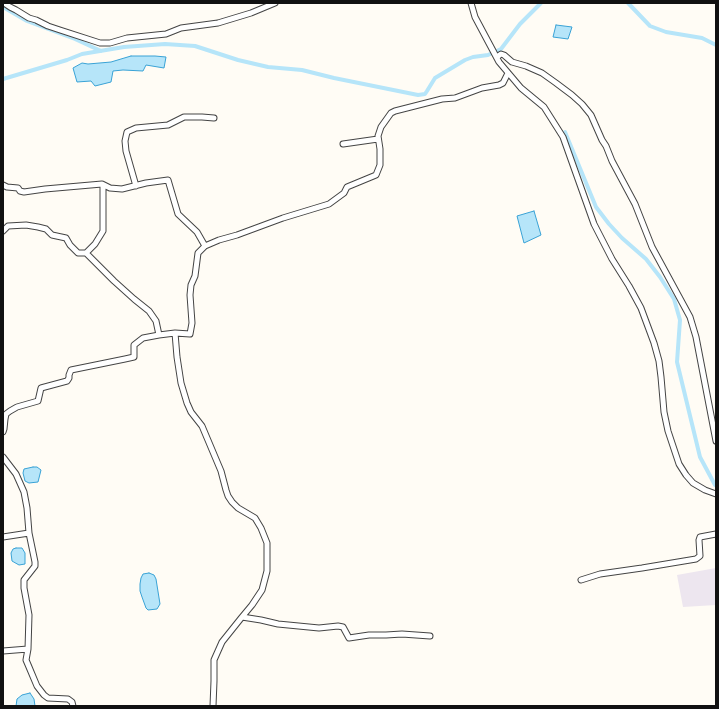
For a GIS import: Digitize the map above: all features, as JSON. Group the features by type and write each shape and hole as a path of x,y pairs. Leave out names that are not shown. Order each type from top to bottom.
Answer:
{"street":[{"path":"4,3 29,18 48,26 100,43 110,43 126,38 166,34 181,28 230,20 275,3"},
{"path":"471,3 475,17 499,62 521,88 544,107 563,137 594,224 641,308 654,343 660,366 664,412 668,431 680,464 686,475 693,483 716,494"},
{"path":"497,57 500,54 504,55 512,62 542,73 572,95 582,104 591,116 599,135 635,204 652,247 690,317 696,337 716,441"},
{"path":"3,432 6,414 12,409 38,401 41,388 67,381 71,370 134,356 134,346 143,338 175,333 190,334 192,323 191,285 195,276 198,253 205,246 219,240 329,204 344,193 348,187 376,175 380,165 378,136 381,127 391,113 442,99 455,98 482,88 499,85 508,73"},
{"path":"136,186 126,151 125,141 127,132 136,128 168,125 184,117 202,116 214,118"},
{"path":"343,144 378,139"},
{"path":"3,186 18,188 24,192 103,185 110,188 122,189 146,183 168,180 178,214 197,232 205,246"},
{"path":"3,231 8,226 26,224 46,229 52,235 66,238 70,245 78,253 86,253 96,244 103,231 103,185"},
{"path":"86,253 114,281 149,311 156,321 159,335"},
{"path":"175,333 180,383 187,403 191,412 202,426 221,470 228,496 238,508 255,518 267,543 267,571 262,590 252,605 222,642 214,660 213,706"},
{"path":"3,457 16,474 24,492 29,533 35,562 35,566 24,580 29,615 28,649 26,660 37,686 44,695 48,698 68,699 72,702 73,706"},
{"path":"3,537 29,533"},
{"path":"580,580 600,574 696,559 700,556 700,537 716,534"},
{"path":"242,617 278,624 319,628 338,626 342,627 349,638 370,635 402,634 430,636"},
{"path":"3,651 28,649"}],"shaded area":[{"path":"716,568 716,605 683,607 677,575"}],"water":[{"path":"556,25 572,27 568,39 553,37"},
{"path":"131,56 166,57 164,68 146,65 143,71 113,71 111,82 95,86 91,81 77,82 73,68 82,63 88,64 111,62"},
{"path":"534,211 541,235 524,243 517,216"},
{"path":"37,467 41,470 38,482 29,483 25,481 23,473 24,469"},
{"path":"22,548 25,553 25,564 19,565 12,561 11,553 13,549"},
{"path":"149,573 154,575 156,579 160,604 157,609 148,610 140,591 140,584 143,574"},
{"path":"30,693 34,699 35,706 16,706 17,699 22,695"}],"waterway":[{"path":"3,79 82,54 124,47 165,44 195,46 238,60 268,67 302,70 418,95 425,94 435,78 465,60 473,57 488,55 501,49 520,24 541,3"},
{"path":"628,3 650,26 666,32 702,38 716,45"},
{"path":"3,7 27,21 75,39 101,51"},
{"path":"565,132 596,207 622,238 646,259 674,299 680,320 677,362 700,457 716,485"}]}
